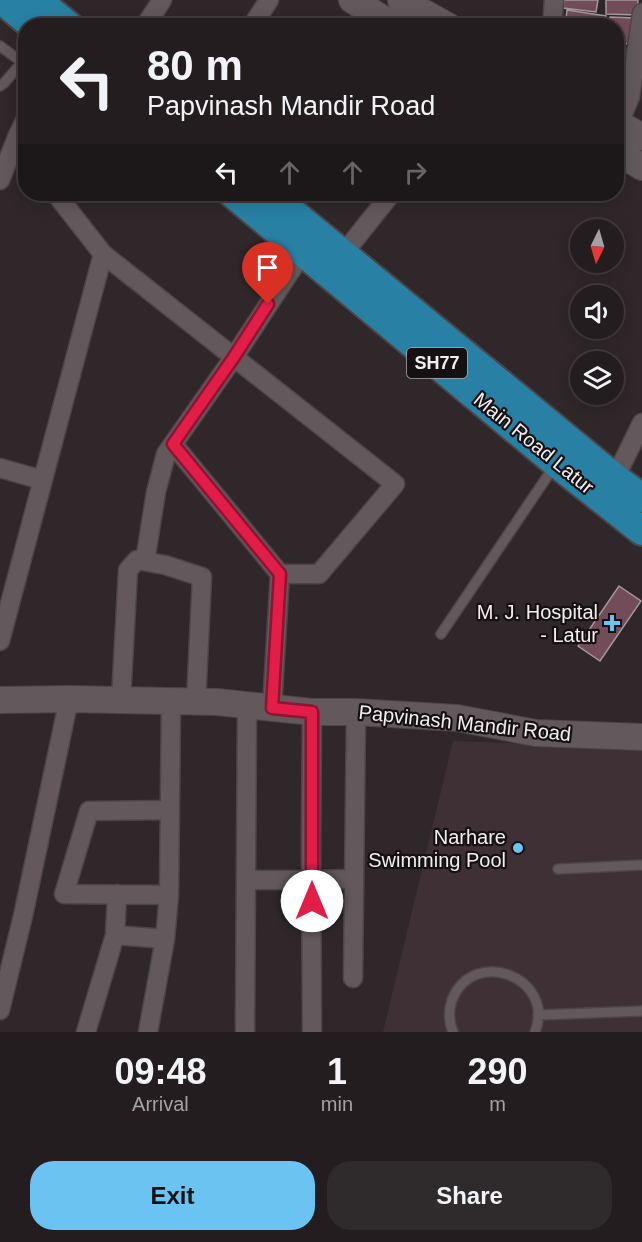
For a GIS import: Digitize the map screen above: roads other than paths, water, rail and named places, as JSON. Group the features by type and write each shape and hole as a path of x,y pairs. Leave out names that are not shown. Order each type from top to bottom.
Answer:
{"main road":[{"path":"2,0 48,12"},
{"name":"Main Road Latur","path":"241,201 556,463 642,531"},
{"name":"Main Road Latur","path":"279,201 642,498"}],"street":[{"path":"150,18 162,0"},
{"path":"257,18 269,0"},
{"path":"352,0 383,18"},
{"path":"401,0 434,18"},
{"path":"553,18 554,0"},
{"path":"624,110 630,97 642,14"},
{"path":"624,126 642,137"},
{"path":"0,180 18,137"},
{"path":"624,156 642,167"},
{"path":"61,201 103,254 395,484 319,574 280,574"},
{"path":"343,254 385,201"},
{"path":"145,561 156,492 166,454 234,357 303,252"},
{"path":"0,641 8,579 42,480 103,254"},
{"path":"615,478 642,423"},
{"path":"173,444 280,574 272,708"},
{"path":"0,468 42,480"},
{"path":"121,700 128,570 137,560 165,565 202,577 170,810 169,895 165,939 148,1032"},
{"path":"0,1010 23,916 69,699"},
{"name":"Papvinash Mandir Road","path":"0,700 121,700 247,705 312,712 356,712 457,718 536,733 642,737"},
{"path":"245,1032 247,705"},
{"path":"312,712 312,1032"},
{"path":"353,978 356,712"},
{"path":"169,895 64,894 89,811 170,810"},
{"path":"246,880 354,879"},
{"path":"87,1032 115,935 117,894"},
{"path":"115,935 165,939"}],"lane":[{"path":"0,45 18,56"},
{"path":"0,86 18,67"},
{"path":"441,634 556,463"},
{"path":"558,869 642,866"},
{"path":"453,1032 449,1016 454,995 468,980 477,974 488,972 509,974 527,986 537,1005 535,1032"},
{"path":"538,1015 642,1011"}],"place":[{"name":"M. J. Hospital - Latur","path":"612,623"},
{"name":"Narhare Swimming Pool","path":"518,848"}]}
